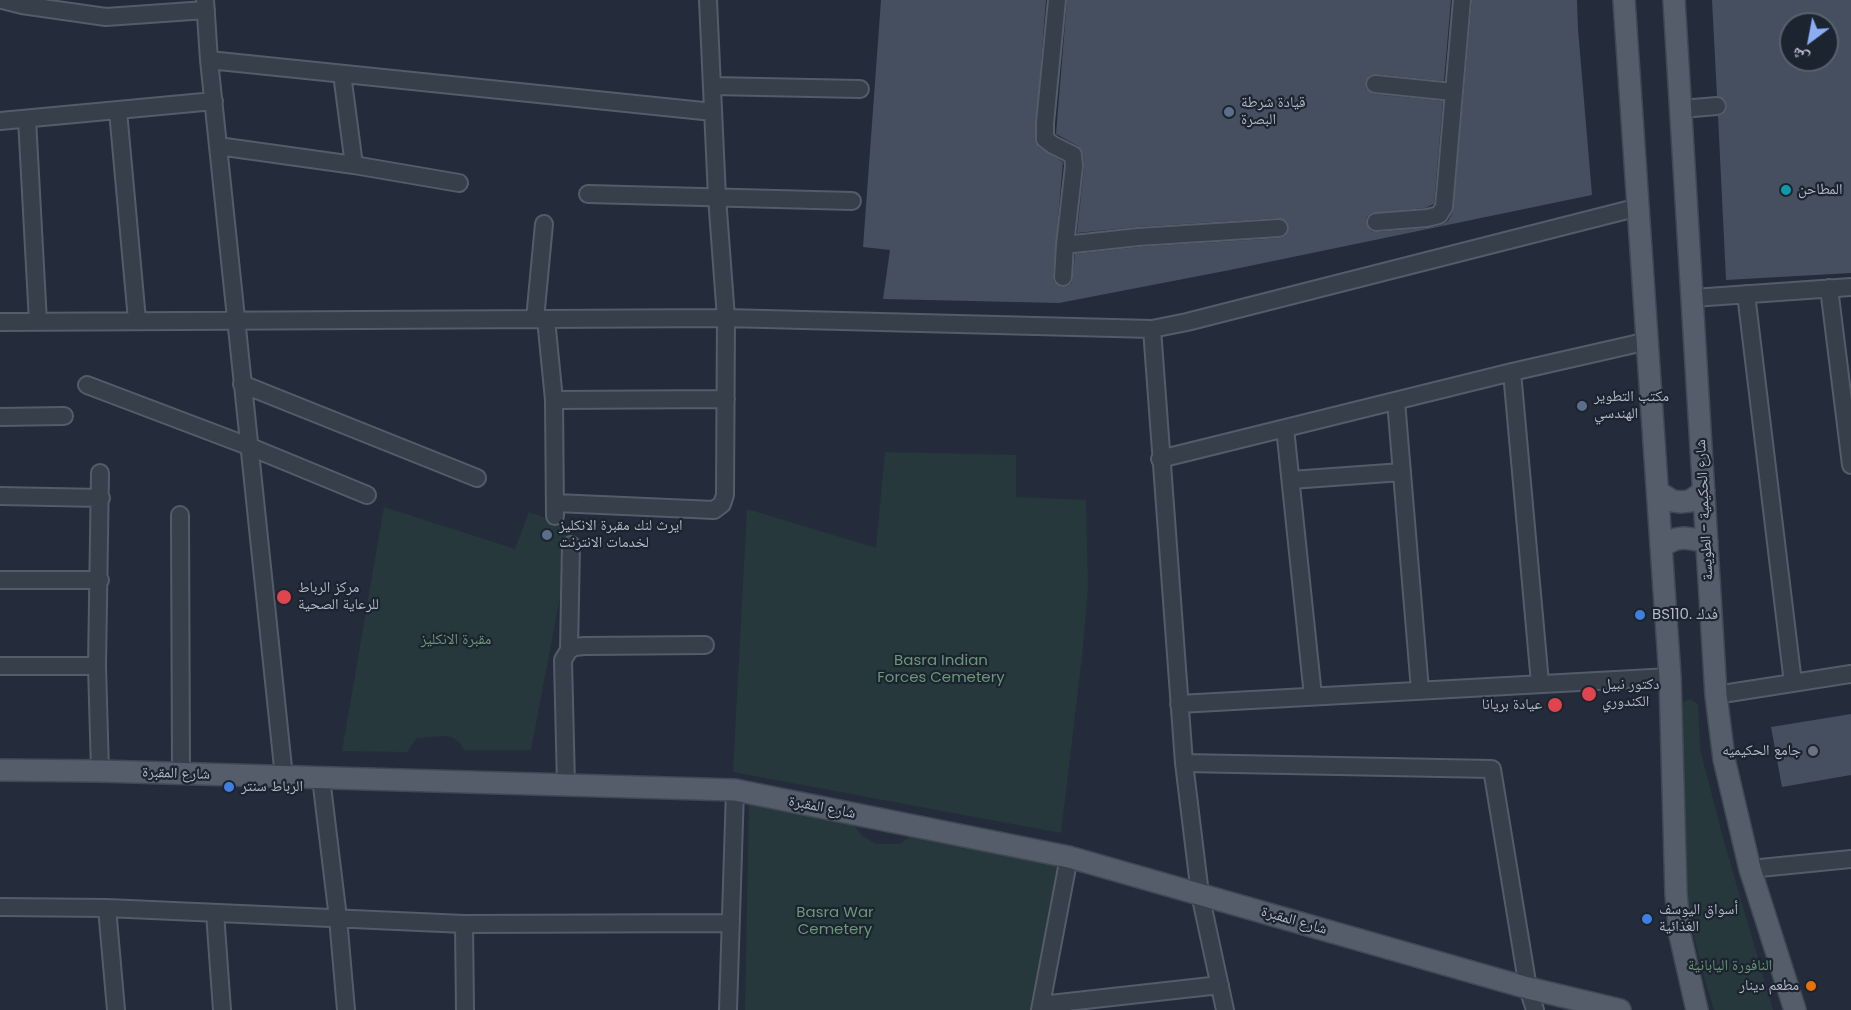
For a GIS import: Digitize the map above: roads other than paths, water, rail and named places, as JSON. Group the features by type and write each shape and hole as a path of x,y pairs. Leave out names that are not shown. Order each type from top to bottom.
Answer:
{"main road":[{"path":"1624,0 1670,677 1676,894 1680,935 1696,1010"},
{"name":"شارع الحكيمية - الطويسة","path":"1674,0 1716,695 1724,759 1750,869 1795,1010"},
{"path":"1658,492 1673,501 1681,502 1690,501 1704,491"},
{"path":"1661,546 1684,538 1707,542"},
{"name":"شارع المقبرة","path":"0,770 735,790 1069,857 1528,988 1620,1010"}],"street":[{"path":"2,0 106,17 205,5 208,60 284,777"},
{"path":"544,224 540,319 554,400 556,510 714,510 722,504 725,495 726,318 717,197 708,0"},
{"path":"1057,0 1045,139 1053,146 1073,155 1074,166 1063,277"},
{"path":"1376,222 1427,218 1439,215 1444,207 1462,0"},
{"path":"208,60 713,112"},
{"path":"342,74 354,165"},
{"path":"1375,84 1453,92"},
{"path":"712,86 860,89"},
{"path":"0,121 214,101"},
{"path":"1681,109 1717,106"},
{"path":"118,111 137,320"},
{"path":"27,119 38,321"},
{"path":"218,146 354,165 459,183"},
{"path":"588,194 852,201"},
{"path":"0,322 726,318 1152,329 1639,207"},
{"path":"1065,245 1138,237 1279,228"},
{"path":"1693,298 1851,287"},
{"path":"1829,288 1851,465"},
{"path":"1746,294 1793,683"},
{"path":"1152,329 1184,763 1200,894 1225,1010"},
{"path":"1160,459 1396,400 1648,341"},
{"path":"1512,372 1540,683"},
{"path":"242,384 477,478"},
{"path":"87,385 248,446 368,495"},
{"path":"554,400 726,399"},
{"path":"1396,400 1420,690"},
{"path":"0,417 64,416"},
{"path":"1285,428 1313,696"},
{"path":"1291,480 1402,472"},
{"path":"100,473 97,666 100,771"},
{"path":"0,496 101,498"},
{"path":"180,515 181,774"},
{"path":"566,785 563,660 569,650 571,545"},
{"path":"0,580 100,580"},
{"path":"569,650 584,646 705,645"},
{"path":"0,666 97,666"},
{"path":"1716,695 1851,674"},
{"path":"1179,704 1670,677"},
{"path":"1184,763 1492,769 1528,988 1534,1010"},
{"path":"321,778 338,918 346,1010"},
{"path":"728,1010 735,790"},
{"path":"1069,857 1041,1008 1220,986"},
{"path":"1750,869 1851,859"},
{"path":"0,907 107,908 464,924 731,922"},
{"path":"107,908 116,1010"},
{"path":"215,913 222,1010"},
{"path":"464,924 465,1010"}],"place":[{"name":"قيادة شرطة البصرة","path":"1229,112"},
{"name":"المطاحن","path":"1786,190"},
{"name":"مكتب التطوير الهندسي","path":"1582,406"},
{"name":"ايرث لنك مقبرة الانكليز لخدمات الانترنت","path":"547,535"},
{"name":"مركز الرباط للرعاية الصحية","path":"284,597"},
{"name":"BS110. فدك","path":"1640,615"},
{"name":"دكتور نبيل الكندوري","path":"1589,694"},
{"name":"عيادة بريانا","path":"1555,705"},
{"name":"جامع الحكيميه","path":"1813,751"},
{"name":"الرباط سنتر","path":"229,787"},
{"name":"أسواق اليوسف الغذائية","path":"1647,919"},
{"name":"مطعم دينار","path":"1811,986"}],"park label":[{"name":"مقبرة الانكليز","path":"456,640"},
{"name":"Basra Indian Forces Cemetery","path":"941,670"},
{"name":"Basra War Cemetery","path":"835,922"},
{"name":"النافورة اليابانية","path":"1730,966"}]}
